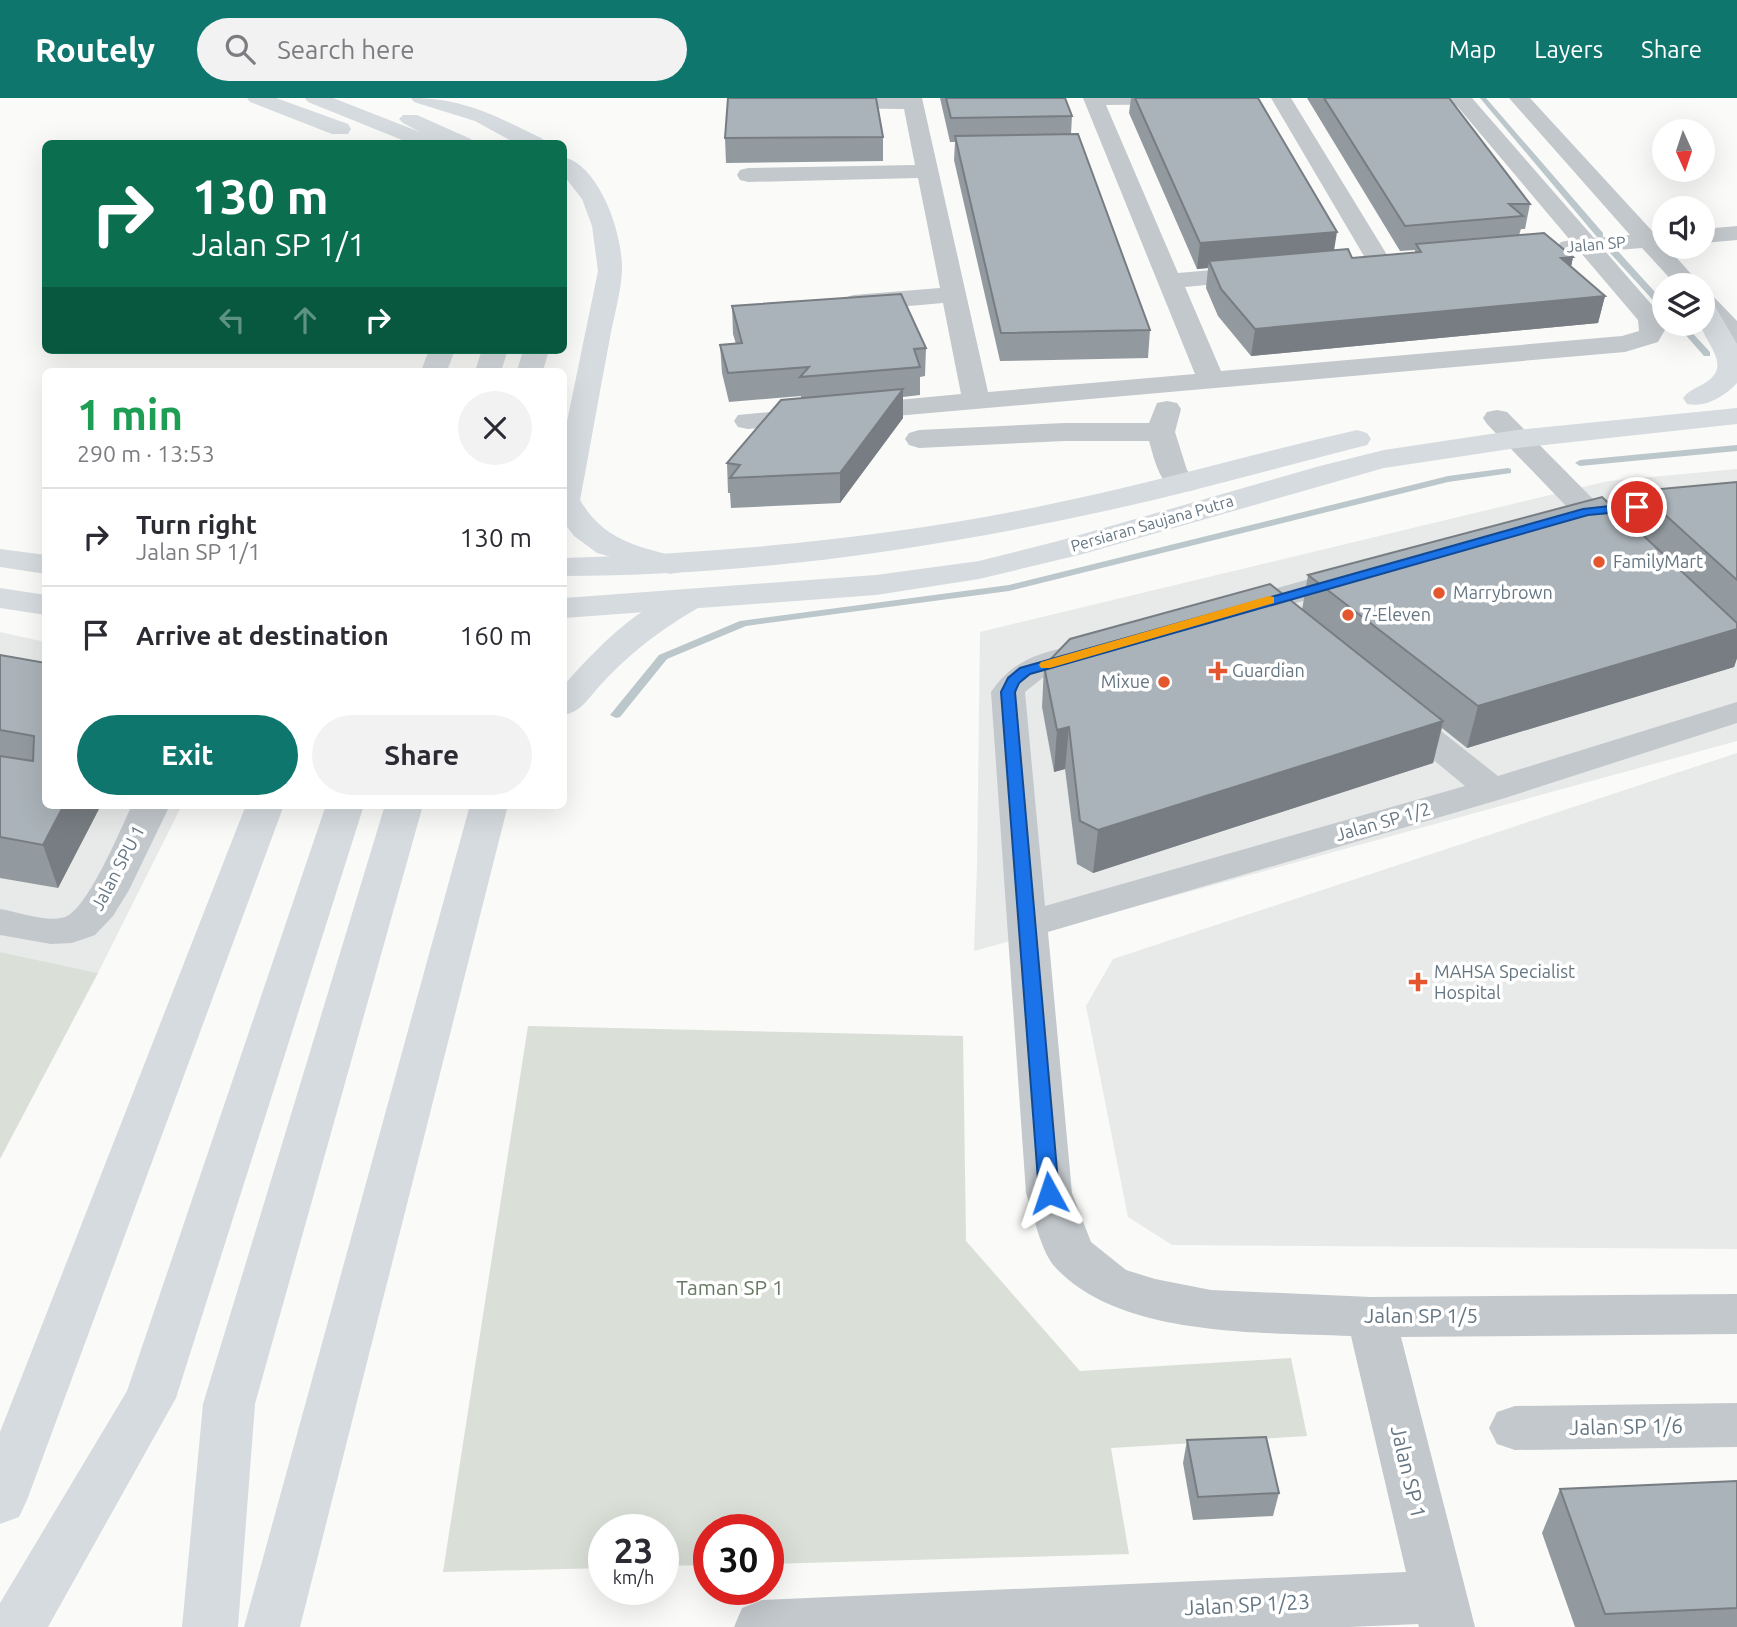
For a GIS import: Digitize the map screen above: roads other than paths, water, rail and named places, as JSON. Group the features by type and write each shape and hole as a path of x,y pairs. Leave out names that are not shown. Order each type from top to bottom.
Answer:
{"main road":[{"path":"257,98 364,140"},
{"path":"315,98 422,140"},
{"path":"352,98 416,121 455,140"},
{"path":"421,98 482,117 527,140"},
{"path":"567,167 597,203 610,240 610,271 567,488"},
{"path":"1715,308 1737,324"},
{"path":"1697,398 1728,377 1730,368 1723,340 1715,326"},
{"name":"Persiaran Saujana Putra","path":"567,608 876,585 979,570 1072,547 1330,471 1448,447 1507,429 1737,394"},
{"name":"Persiaran Saujana Putra","path":"567,567 670,565 810,554 929,536 1184,484 1357,439 1737,416"},
{"path":"567,508 576,523 595,541 670,565"},
{"path":"0,539 42,544"},
{"path":"0,558 42,564"},
{"path":"0,598 42,604"},
{"path":"567,702 612,652 643,627 690,600"},
{"path":"0,1500 263,809"},
{"path":"17,1627 150,1398 344,809"},
{"path":"210,1627 229,1404 403,809"},
{"path":"272,1627 490,810"}],"street":[{"path":"1184,98 1094,99 1211,380"},
{"path":"1281,98 1380,263"},
{"path":"748,421 1625,344 1648,336 1653,328 1650,318 1464,102 1455,98"},
{"path":"1520,98 1652,235"},
{"path":"805,104 913,100 976,401"},
{"path":"1090,149 1114,148"},
{"path":"748,175 926,162 950,152"},
{"path":"1715,235 1737,233"},
{"name":"Jalan SP","path":"1549,248 1652,239"},
{"path":"1354,265 1406,261"},
{"path":"1169,281 1288,271"},
{"path":"829,305 954,294"},
{"path":"1715,312 1737,336"},
{"path":"1175,383 1161,432 1173,473 1184,484"},
{"path":"1507,429 1628,550"},
{"path":"919,439 1065,432 1161,432"},
{"path":"1535,526 1588,512 1737,497"},
{"path":"1208,618 1378,570"},
{"path":"1260,602 1292,628"},
{"path":"1026,925 1008,692 1013,681 1025,671 1116,644"},
{"path":"1376,696 1492,790"},
{"name":"Jalan SP 1/2","path":"1026,925 1492,790 1737,712"},
{"name":"Jalan SPU 1","path":"0,922 52,931 80,926 97,912 139,809"},
{"name":"Jalan SP 1/5","path":"1026,925 1049,1193 1071,1253 1109,1284 1155,1299 1211,1310 1371,1317 1737,1314"},
{"name":"Jalan SP 1","path":"1371,1317 1443,1612"},
{"name":"Jalan SP 1/6","path":"1515,1428 1737,1425"},
{"name":"Jalan SP 1/23","path":"762,1627 1443,1612"}],"waterway":[{"path":"1483,98 1600,235"},
{"path":"1613,251 1652,294"},
{"path":"1691,336 1707,354"},
{"path":"1580,463 1737,448"},
{"path":"616,715 663,657 744,623 1009,588 1448,479 1508,471"}],"place":[{"name":"FamilyMart","path":"1599,562"},
{"name":"Marrybrown","path":"1439,593"},
{"name":"7-Eleven","path":"1348,615"},
{"name":"Guardian","path":"1218,671"},
{"name":"Mixue","path":"1164,682"},
{"name":"MAHSA Specialist Hospital","path":"1418,982"}],"park label":[{"name":"Taman SP 1","path":"730,1288"}]}
